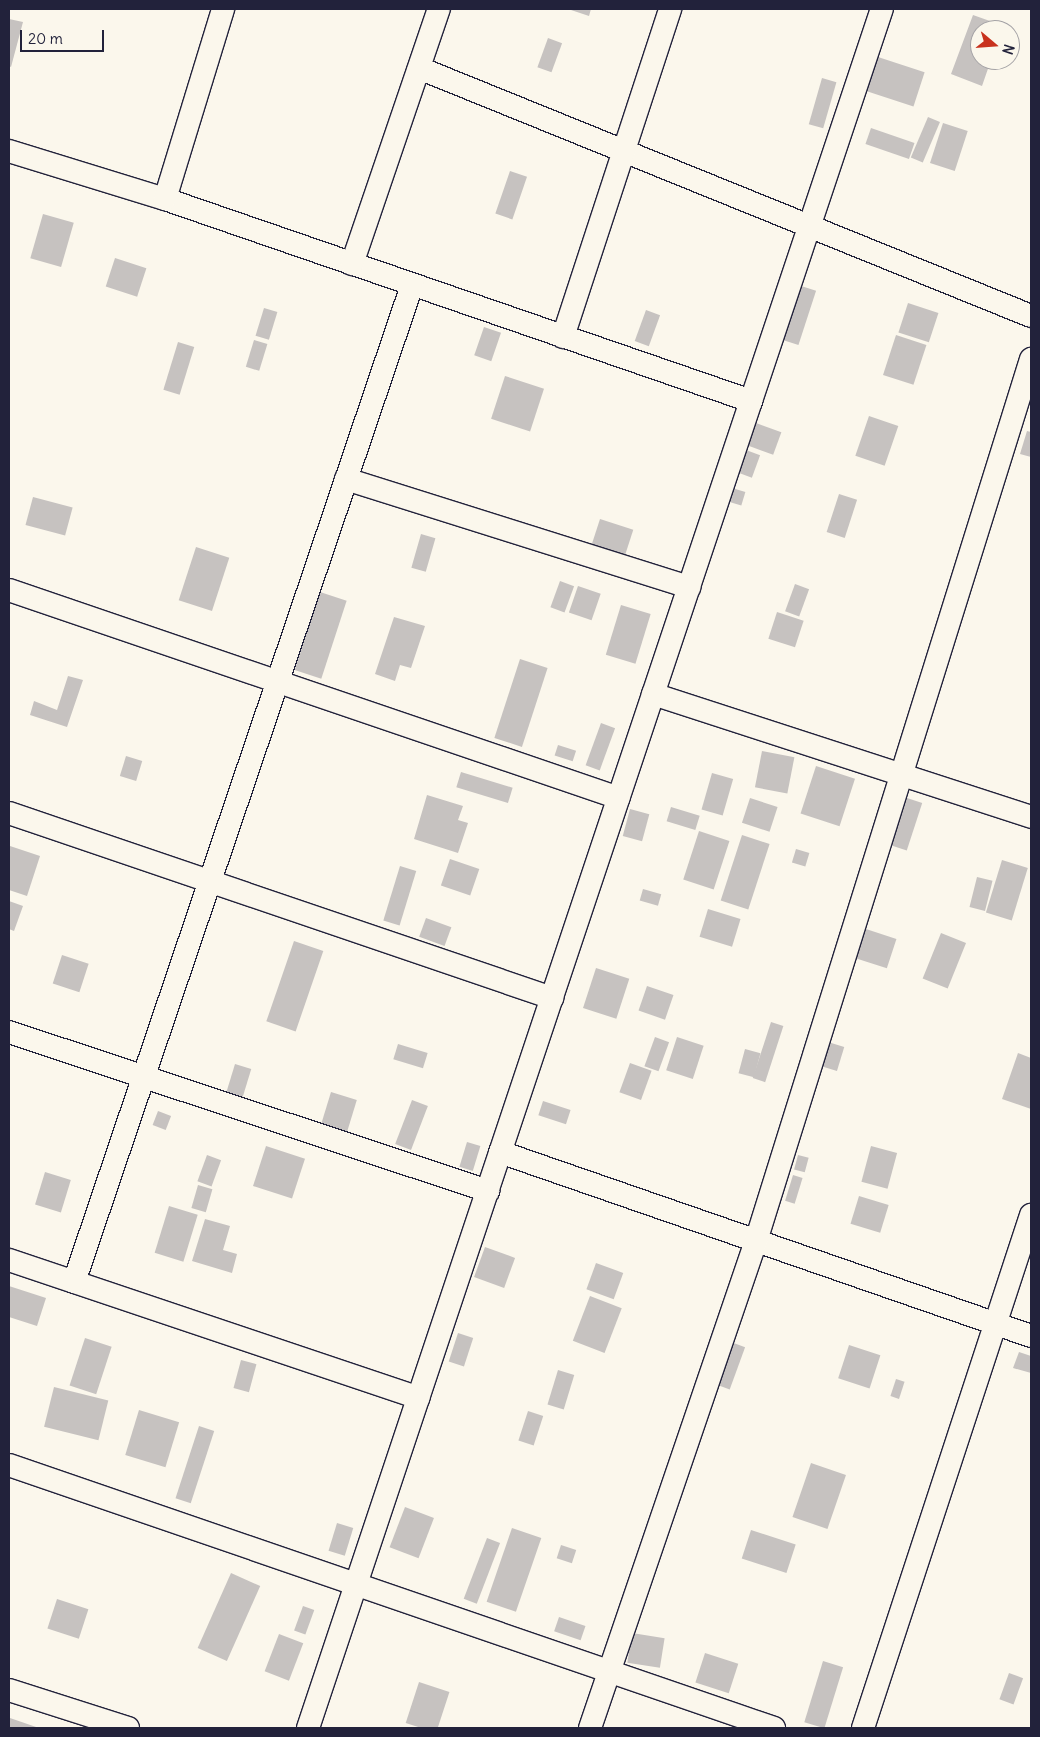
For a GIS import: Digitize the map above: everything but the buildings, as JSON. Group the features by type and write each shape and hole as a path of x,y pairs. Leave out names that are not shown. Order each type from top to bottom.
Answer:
{"street":[{"path":"165,199 224,9"},
{"path":"352,264 439,9"},
{"path":"563,336 670,9"},
{"path":"308,1728 882,9"},
{"path":"419,68 1031,316"},
{"path":"9,151 165,199 751,401"},
{"path":"74,1282 412,284"},
{"path":"590,1728 756,1241 1031,359"},
{"path":"346,479 689,587"},
{"path":"9,590 618,798"},
{"path":"653,694 1031,817"},
{"path":"9,813 552,998"},
{"path":"9,1032 488,1190"},
{"path":"500,1152 1031,1336"},
{"path":"863,1728 1031,1215"},
{"path":"9,1260 418,1398"},
{"path":"9,1465 774,1728"},
{"path":"9,1690 128,1728"}]}
